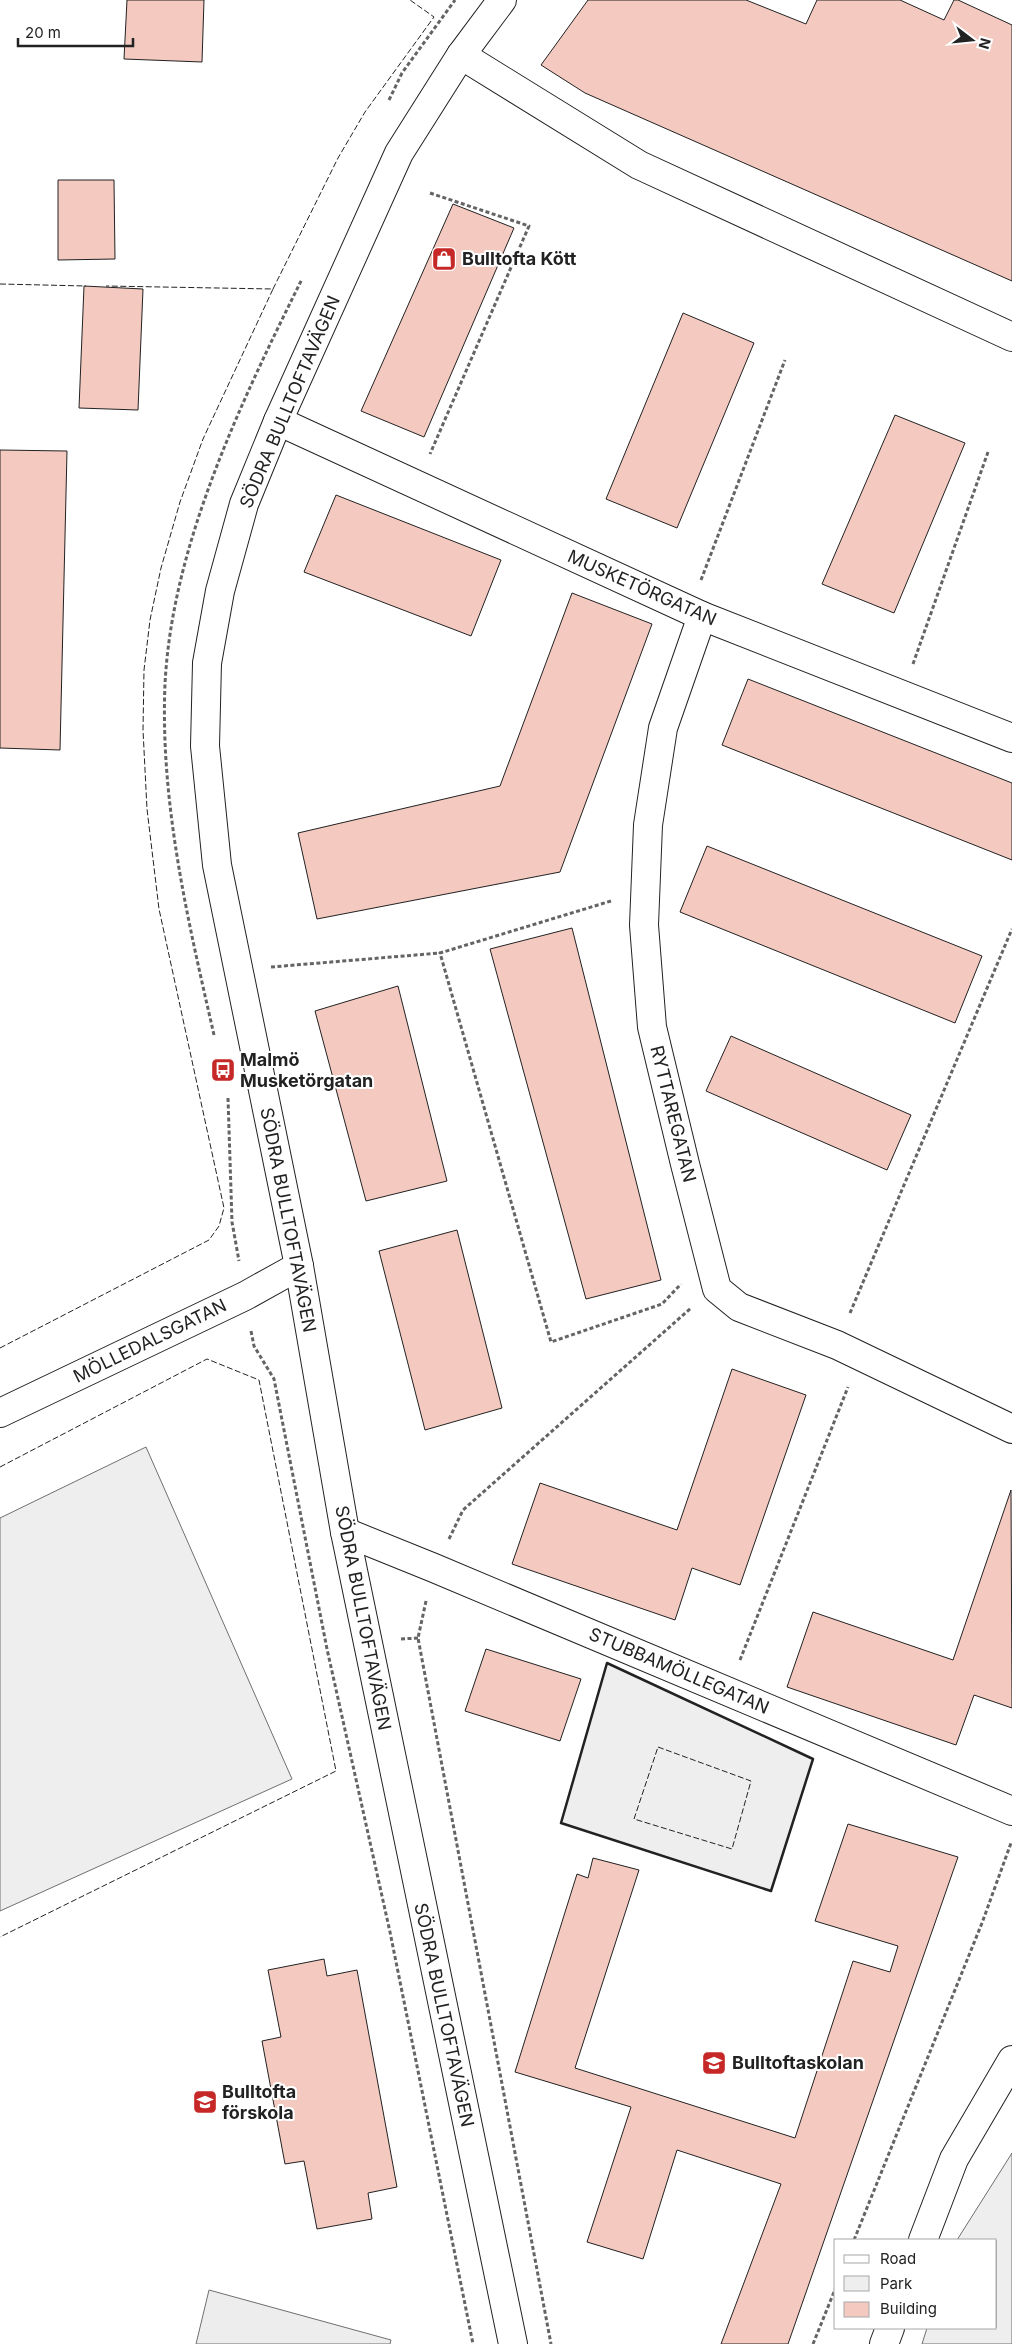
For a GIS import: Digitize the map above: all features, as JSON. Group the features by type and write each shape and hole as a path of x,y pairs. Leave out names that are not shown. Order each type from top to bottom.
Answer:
{"street":[{"name":"SÖDRA BULLTOFTAVÄGEN","path":"502,0 461,55 399,153 278,421 244,504 220,591 207,663 206,746 217,865 299,1266 345,1532 513,2344"},
{"path":"461,55 639,165 1012,337"},
{"name":"MUSKETÖRGATAN","path":"278,421 695,613 1012,738"},
{"name":"RYTTAREGATAN","path":"695,613 664,728 648,825 644,925 652,1027 717,1289"},
{"name":"MÖLLEDALSGATAN","path":"0,1414 245,1296 299,1266"},
{"path":"717,1289 739,1307 848,1350 1012,1429"},
{"name":"STUBBAMÖLLEGATAN","path":"345,1532 1012,1812"},
{"path":"924,2239 954,2159 1012,2060"},
{"path":"884,2344 890,2329"}],"path":[{"path":"417,484 529,226 430,193"},
{"path":"695,613 785,360"},
{"path":"902,695 988,452"},
{"path":"238,969 440,953 645,891"},
{"path":"727,1691 848,1350 1012,929"},
{"path":"440,953 551,1342 662,1304 708,1254"},
{"path":"551,2344 418,1638 434,1568 463,1510 695,1305 717,1289"},
{"path":"245,1296 254,1346 274,1379 327,1648 390,1932 473,2344"},
{"path":"854,2239 982,1923 1012,1840"},
{"path":"812,2344 834,2291"}],"green space":[{"path":"146,1447 292,1779 0,1911 0,1518"},
{"path":"607,1663 813,1759 771,1891 561,1823"},
{"path":"1012,2153 1012,2344 922,2344 927,2329 997,2329 997,2239 958,2239"}],"shaded area":[{"path":"209,2290 391,2340 390,2344 196,2344"}],"building":[{"path":"127,0 204,0 202,62 124,59"},
{"path":"588,0 746,0 806,24 817,0 900,0 944,20 954,0 958,0 1012,25 1012,281 585,93 541,65"},
{"path":"58,180 114,180 115,259 58,260"},
{"path":"453,204 514,228 424,437 361,411"},
{"path":"84,286 143,289 138,410 79,408"},
{"path":"683,313 754,343 677,528 606,499"},
{"path":"895,415 965,443 894,613 822,584"},
{"path":"0,450 67,451 60,750 0,748"},
{"path":"336,495 501,560 471,636 304,572"},
{"path":"572,593 652,624 560,872 317,919 298,833 500,786"},
{"path":"748,679 1012,783 1012,860 722,745"},
{"path":"707,846 982,956 955,1023 680,912"},
{"path":"572,928 661,1280 586,1299 490,949"},
{"path":"398,986 447,1181 366,1201 315,1011"},
{"path":"731,1036 911,1115 887,1170 706,1091"},
{"path":"457,1230 502,1408 425,1430 379,1251"},
{"path":"732,1369 806,1395 740,1585 692,1568 675,1620 512,1564 540,1483 677,1530"},
{"path":"1011,1490 1012,1708 974,1695 956,1745 787,1687 813,1612 953,1660"},
{"path":"486,1649 581,1679 560,1741 465,1711"},
{"path":"848,1824 958,1857 788,2344 721,2344 781,2184 677,2150 643,2259 587,2242 631,2107 515,2072 577,1874 588,1878 593,1858 639,1870 575,2068 795,2138 853,1961 890,1972 898,1946 815,1921"},
{"path":"324,1959 327,1976 357,1970 397,2187 368,2193 372,2219 317,2229 304,2161 285,2164 262,2041 281,2037 268,1970"}],"fence":[{"path":"273,289 338,158 365,112 434,17 410,0"},
{"path":"0,284 86,286"},
{"path":"0,1348 209,1240 219,1226 224,1208 159,909 147,809 143,730 144,670 150,620 161,568 180,502 203,439 273,289 106,286"},
{"path":"0,1467 207,1359 259,1380 336,1771 0,1937"},
{"path":"658,1747 751,1781 732,1849 634,1819 658,1747"}],"wall":[{"path":"607,1663 813,1759 771,1891 561,1823 607,1663"}],"place":[{"name":"Bulltofta Kött","path":"444,259"},
{"name":"Malmö Musketörgatan","path":"223,1070"},
{"name":"Bulltoftaskolan","path":"714,2063"},
{"name":"Bulltofta förskola","path":"205,2102"}]}
